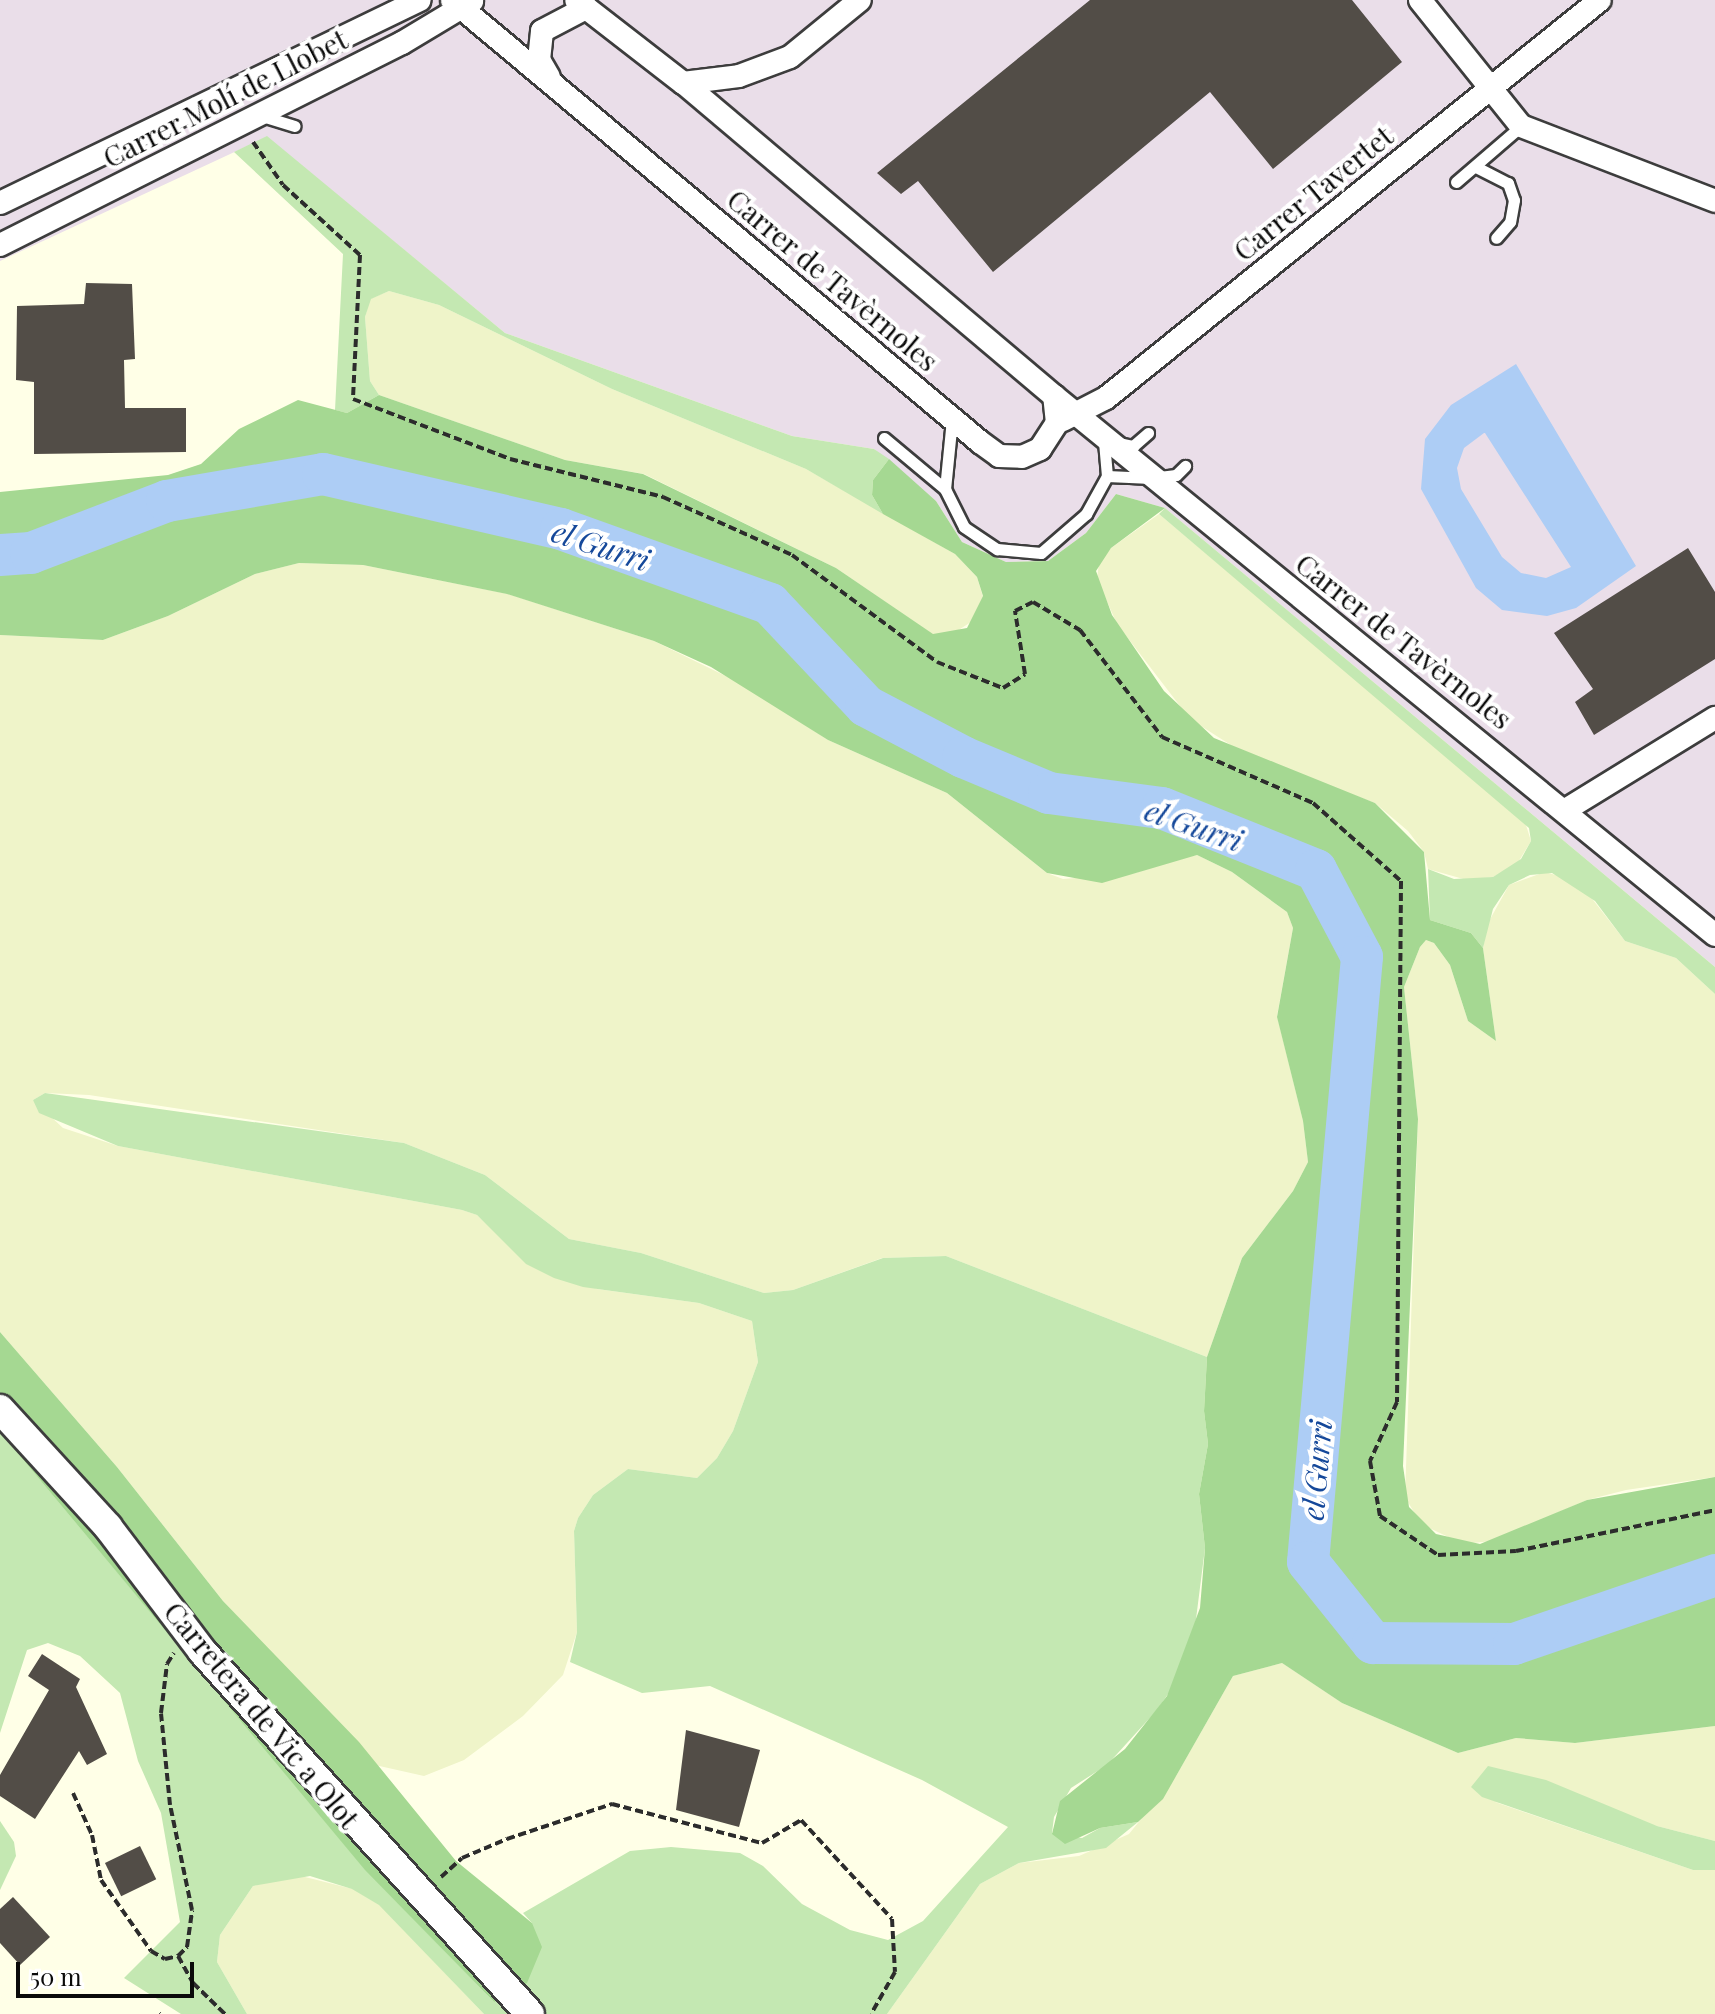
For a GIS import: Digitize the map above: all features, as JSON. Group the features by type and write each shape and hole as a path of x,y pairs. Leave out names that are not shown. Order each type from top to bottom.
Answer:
{"street":[{"name":"Carrer Molí de Llobet","path":"0,203 379,10 420,0"},
{"path":"683,83 739,76 790,57 860,0"},
{"path":"1420,0 1493,87 1521,126 1715,201"},
{"name":"Carrer Tavertet","path":"1066,419 1106,398 1600,0"},
{"name":"Carrer Molí de Llobet","path":"0,245 258,115 463,3"},
{"name":"Carrer de Tavèrnoles","path":"463,3 552,83 999,456 1040,449 1066,419"},
{"name":"Carrer de Tavèrnoles","path":"552,83 539,60 542,31 582,3 683,83 1054,396 1066,419 1104,440 1567,809 1715,935"},
{"path":"1567,809 1715,718"},
{"name":"Carretera de Vic a Olot","path":"0,1409 108,1527 187,1631 403,1879 530,2014"}],"lane":[{"path":"258,115 294,126"},
{"path":"1456,182 1521,126"},
{"path":"1476,167 1508,183 1514,200 1510,222 1496,238"},
{"path":"945,489 952,419"},
{"path":"884,438 945,489 964,527 997,549 1041,553 1086,514 1107,476 1104,440 1133,446 1148,433"},
{"path":"1107,476 1151,478 1176,475 1185,466"}],"path":[{"path":"250,139 283,185 360,255 353,399 510,459 663,497 792,555 937,662 1003,688 1025,674 1015,611 1033,602 1080,630 1162,737 1313,803 1401,881 1397,1402 1370,1461 1380,1516 1438,1555 1516,1551 1715,1510"},
{"path":"73,1793 92,1835 101,1880 151,1951 165,1959 178,1956 187,1947 192,1896 170,1805 161,1713 167,1664 187,1631"},
{"path":"462,1858 612,1804 762,1843 801,1820 892,1919 895,1972 871,2014"},
{"path":"178,1956 193,1983 225,2014"}],"shaded area":[{"path":"0,0 1715,0 1715,967 1165,508 1116,494 1086,533 1048,561 1006,562 962,542 936,501 874,449 792,436 505,333 267,137 0,261"}],"green space":[{"path":"267,136 505,333 792,436 874,449 889,459 873,480 872,495 883,514 806,469 612,389 439,305 389,291 371,299 365,317 370,381 379,395 347,413 335,410 343,254 234,152"},
{"path":"389,291 439,305 612,389 806,469 955,554 977,577 983,597 977,618 951,635 932,634 836,568 644,474 565,460 379,395 370,381 365,317 370,299"},
{"path":"379,395 565,460 643,474 836,568 933,634 967,628 983,596 977,577 955,554 883,514 872,495 873,480 889,459 936,501 962,542 1006,562 1048,561 1086,533 1116,494 1165,508 1111,548 1096,571 1112,615 1164,691 1214,738 1375,803 1424,852 1430,920 1471,933 1483,948 1496,1041 1468,1021 1450,965 1434,943 1426,940 1420,947 1404,987 1418,1119 1403,1466 1409,1507 1436,1534 1480,1544 1587,1500 1715,1477 1715,1726 1575,1743 1516,1738 1458,1753 1342,1703 1282,1663 1233,1676 1163,1799 1138,1822 1100,1828 1065,1844 1052,1834 1060,1801 1125,1749 1167,1696 1200,1608 1205,1548 1199,1494 1208,1444 1204,1411 1207,1357 1242,1258 1293,1191 1308,1162 1303,1121 1277,1017 1293,928 1287,912 1232,872 1197,855 1102,883 1047,873 947,793 828,740 711,667 654,641 507,594 363,565 299,563 255,574 168,616 103,640 0,635 0,492 168,475 201,464 239,429 298,400 347,413"},
{"path":"1165,508 1715,967 1715,994 1676,958 1625,941 1595,901 1552,873 1530,875 1509,885 1493,909 1483,948 1471,933 1430,920 1428,869 1454,879 1493,877 1521,859 1531,841 1529,828 1159,514"},
{"path":"1159,514 1525,822 1531,841 1517,864 1493,877 1467,880 1428,869 1424,852 1408,831 1375,803 1248,756 1190,719 1117,624 1097,579 1099,563 1111,548"},
{"path":"299,563 363,565 508,594 654,641 742,684 828,740 947,793 1047,873 1063,879 1136,873 1166,861 1197,855 1232,872 1287,912 1293,928 1277,1016 1303,1121 1308,1162 1293,1191 1242,1258 1207,1357 946,1256 882,1258 793,1290 764,1293 641,1253 569,1239 485,1175 404,1143 89,1095 45,1093 33,1100 63,1128 118,1146 462,1210 477,1215 507,1243 597,1289 699,1303 752,1321 758,1362 733,1431 717,1458 697,1478 628,1469 593,1495 578,1518 574,1531 577,1632 563,1675 523,1716 464,1760 424,1776 375,1765 223,1601 117,1467 0,1332 0,635 103,640 168,616 255,574"},
{"path":"1545,872 1566,878 1590,896 1625,941 1676,958 1715,994 1715,1477 1626,1490 1587,1500 1492,1541 1463,1544 1421,1524 1405,1497 1418,1119 1404,987 1420,947 1426,940 1434,943 1450,965 1468,1021 1496,1041 1483,948 1488,923 1509,885"},
{"path":"45,1093 404,1143 485,1175 569,1239 641,1253 764,1293 793,1290 883,1258 946,1256 1207,1357 1204,1411 1208,1444 1199,1494 1205,1548 1195,1627 1177,1681 1157,1710 1107,1765 1071,1788 1054,1817 1052,1833 1082,1838 1100,1828 1138,1822 1106,1848 1019,1863 980,1884 887,2014 484,2014 379,1905 352,1889 310,1876 253,1886 220,1935 217,1962 247,2014 181,2014 124,1978 180,1922 161,1813 138,1761 120,1693 80,1656 48,1643 27,1650 0,1733 0,1432 365,1869 494,2002 532,1923 523,1913 630,1851 671,1847 740,1853 763,1866 802,1904 850,1930 888,1940 923,1921 1008,1827 922,1780 710,1686 642,1693 570,1662 577,1632 574,1531 578,1518 593,1495 628,1469 697,1478 717,1458 733,1431 758,1362 752,1321 699,1303 583,1287 554,1278 526,1264 477,1215 462,1210 118,1146 39,1113 33,1100"},
{"path":"0,1332 117,1467 223,1601 359,1742 456,1861 532,1923 542,1947 527,1983 494,2002 365,1870 0,1432"},
{"path":"1282,1663 1342,1703 1458,1753 1516,1738 1575,1743 1715,1726 1715,1841 1657,1826 1495,1802 1693,1870 1715,1870 1715,2014 887,2014 980,1884 1019,1863 1079,1856 1129,1834 1176,1776 1233,1676"},
{"path":"1488,1766 1546,1780 1657,1826 1715,1841 1715,1870 1693,1870 1482,1797 1471,1787"},
{"path":"0,1821 14,1842 16,1856 0,1890"},
{"path":"297,1875 353,1889 380,1905 484,2014 247,2014 217,1962 220,1935 253,1886"}],"water":[{"path":"1516,364 1636,566 1576,608 1547,616 1502,610 1476,588 1421,489 1425,439 1451,405","holes":["1485,433 1571,567 1546,578 1521,573 1502,557 1461,489 1457,468 1464,448"]}],"building":[{"path":"1090,0 1352,0 1402,62 1273,169 1210,92 993,272 918,181 901,194 877,173"},
{"path":"86,283 132,284 135,359 124,360 125,408 186,408 186,452 34,454 34,382 16,380 17,306 84,304"},
{"path":"1688,548 1715,592 1715,659 1594,735 1575,702 1593,689 1554,633"},
{"path":"42,1654 80,1679 76,1687 107,1754 87,1765 79,1751 35,1819 0,1796 0,1775 49,1690 28,1676"},
{"path":"686,1730 760,1750 739,1827 676,1810"},
{"path":"140,1846 156,1879 121,1896 105,1863"},
{"path":"13,1897 50,1937 20,1965 0,1943 0,1909"}],"waterway":[{"name":"el Gurri","path":"0,555 31,553 167,501 323,474 561,529 770,604 866,706 963,757 1049,793 1162,808 1316,870 1362,957 1308,1562 1373,1643 1514,1644 1715,1575"}]}
